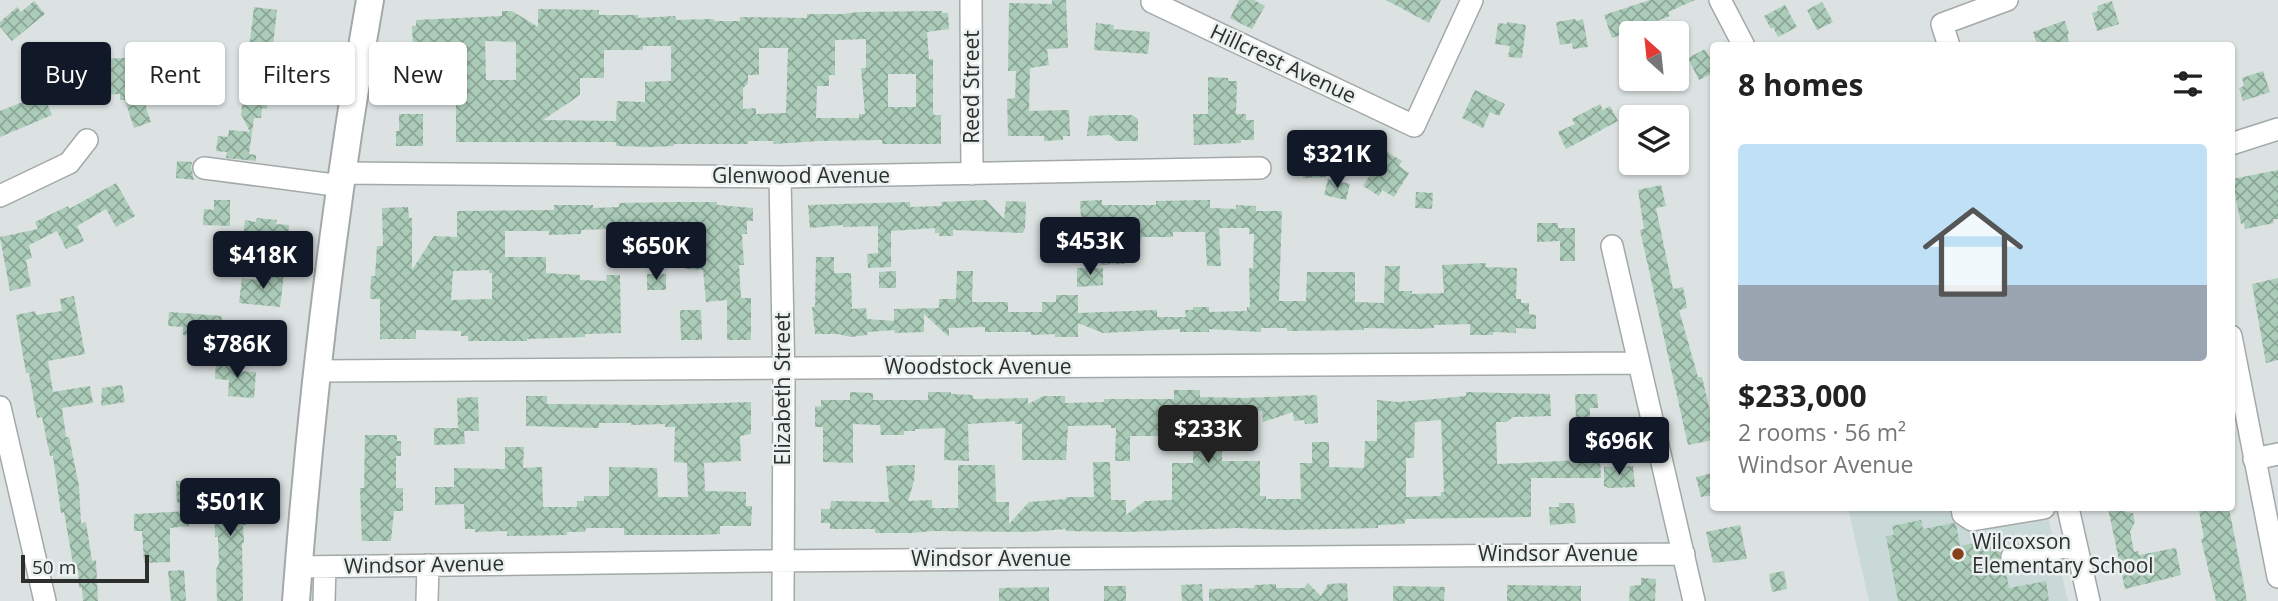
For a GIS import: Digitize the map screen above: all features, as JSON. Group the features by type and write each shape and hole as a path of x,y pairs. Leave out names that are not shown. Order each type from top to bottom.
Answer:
{"main road":[{"path":"296,601 318,371 342,180 370,0"}],"street":[{"name":"Reed Street","path":"971,0 972,174"},
{"name":"Hillcrest Avenue","path":"1153,1 1414,126 1472,0"},
{"path":"1720,0 1742,42"},
{"path":"1948,42 1942,24 2007,0"},
{"path":"2235,143 2278,129"},
{"path":"0,196 69,163 88,140"},
{"name":"Glenwood Avenue","path":"204,168 342,180 779,177 1259,168"},
{"name":"Elizabeth Street","path":"779,177 784,368 783,601"},
{"path":"1612,246 1694,601"},
{"path":"2235,357 2278,577"},
{"name":"Woodstock Avenue","path":"318,371 1639,363"},
{"path":"0,407 45,601"},
{"path":"2254,459 2278,454"},
{"path":"1962,511 1972,520 2026,511"},
{"path":"2069,511 2089,601"},
{"path":"2012,557 2076,545"},
{"name":"Windsor Avenue","path":"298,567 1684,554"},
{"path":"427,601 428,565"},
{"path":"324,601 325,567"}],"shaded area":[{"name":"Wilcoxson Elementary School","path":"1849,511 2047,511 2068,601 1869,601"}],"building":[{"path":"1052,0 1066,0 1068,48 1047,49 1049,65 1030,68 1029,111 1069,110 1070,136 1063,136 1063,140 1044,141 1044,136 1008,136 1007,99 1015,98 1016,71 1008,71 1009,3 1052,4"},
{"path":"1239,0 1254,0 1265,6 1252,29 1230,18"},
{"path":"1386,0 1441,0 1429,23"},
{"path":"1650,0 1695,0 1668,12 1670,16 1657,21 1619,21 1619,35 1612,38 1604,15"},
{"path":"34,1 45,14 12,41 0,27 0,22 17,7 21,12"},
{"path":"2112,1 2119,24 2097,31 2092,13 2098,11 2097,6"},
{"path":"1822,2 1833,22 1817,30 1807,10"},
{"path":"1785,5 1797,27 1778,37 1764,16"},
{"path":"254,7 277,10 273,42 250,42"},
{"path":"538,9 599,10 599,15 638,15 638,18 675,16 676,20 714,21 740,21 740,17 807,18 807,14 942,11 948,13 949,29 927,32 929,59 933,59 933,112 934,115 941,115 941,144 882,144 882,140 774,144 773,141 748,141 748,144 674,144 653,147 616,146 616,142 456,142 456,105 467,105 467,42 413,42 412,26 416,26 416,20 502,16 502,11 512,11 538,27","holes":["866,39 866,68 861,68 865,114 859,114 859,118 816,118 817,86 829,86 829,75 835,75 835,40","485,41 516,42 516,80 486,80","643,46 671,46 671,81 645,82 645,102 617,101 616,121 543,120 580,95 580,78 604,78 604,50 643,50","759,48 788,48 786,113 756,114 756,108 743,109 743,88 748,83 748,75 759,75","888,74 916,74 916,107 888,107"]},
{"path":"1583,19 1588,47 1573,49 1572,43 1560,45 1556,22"},
{"path":"2065,21 2069,42 2036,42 2033,32"},
{"path":"1096,23 1114,25 1113,29 1150,32 1148,54 1094,50"},
{"path":"1498,23 1526,25 1522,58 1508,57 1510,46 1495,44"},
{"path":"1705,49 1710,56 1710,74 1699,80 1689,57"},
{"path":"111,58 125,58 125,100 120,100 120,94 111,94"},
{"path":"2263,71 2270,92 2243,101 2239,88 2244,86 2242,78"},
{"path":"1208,77 1237,81 1236,114 1246,114 1246,120 1254,120 1254,140 1194,145 1193,114 1208,114"},
{"path":"1475,90 1505,104 1499,116 1490,112 1483,128 1462,118"},
{"path":"21,103 21,105 48,105 52,115 0,137 0,111"},
{"path":"1600,104 1603,110 1610,106 1618,121 1566,149 1558,132 1575,124 1572,119"},
{"path":"127,105 146,105 151,122 134,128"},
{"path":"242,105 268,105 267,109 262,108 261,118 254,118 249,154 256,155 256,161 226,158 227,152 216,151 218,136 228,137 229,130 250,132 241,114"},
{"path":"399,114 423,114 423,146 396,146"},
{"path":"1132,115 1138,119 1138,141 1116,141 1110,135 1087,136 1089,116"},
{"path":"1325,148 1326,177 1303,178 1303,173 1295,173 1294,151"},
{"path":"1387,152 1402,161 1399,166 1409,173 1394,197 1382,190 1379,196 1363,186"},
{"path":"177,161 192,162 194,180 176,178"},
{"path":"2278,170 2278,219 2273,219 2274,223 2245,229 2244,223 2241,224 2235,194 2235,178"},
{"path":"1328,179 1350,184 1346,200 1324,195"},
{"path":"116,183 135,216 116,227 106,209 77,226 84,241 66,249 57,231 29,245 32,258 26,260 31,286 10,291 0,237 38,229 35,222 68,206 69,209"},
{"path":"1661,185 1666,206 1656,208 1673,289 1683,287 1687,308 1679,310 1698,377 1702,377 1710,411 1710,441 1688,445 1640,230 1644,229 1638,190"},
{"path":"1416,192 1433,193 1432,209 1415,208"},
{"path":"214,200 230,200 230,226 203,225 204,209 214,210"},
{"path":"986,200 1004,219 1006,201 1026,202 1023,233 953,230 953,236 939,236 939,233 935,233 935,228 891,231 891,267 868,268 867,254 878,253 878,226 810,228 808,205 910,202 910,207 942,206 941,202"},
{"path":"1102,200 1102,205 1156,205 1156,201 1210,200 1210,208 1236,209 1236,205 1256,206 1256,211 1282,211 1279,301 1306,301 1307,272 1355,272 1355,302 1384,303 1385,266 1400,266 1399,291 1412,291 1412,294 1444,293 1442,265 1486,263 1485,267 1517,268 1516,299 1521,299 1521,303 1529,303 1529,314 1536,315 1536,329 1516,328 1516,333 1470,335 1470,324 1434,325 1434,328 1418,329 1287,331 1287,328 1261,328 1261,332 1209,329 1209,332 1180,332 1180,329 1103,333 1078,323 1078,337 1031,335 1031,332 985,332 985,327 949,328 949,337 924,314 924,332 895,333 894,330 868,332 867,335 851,337 815,334 812,307 815,307 816,257 834,257 834,273 851,273 852,309 866,308 867,319 894,321 894,309 939,308 939,299 956,299 957,271 973,271 972,302 1008,302 1008,312 1042,312 1042,302 1056,302 1056,295 1078,295 1078,313 1157,310 1157,317 1186,317 1185,310 1193,310 1193,307 1209,307 1209,312 1247,311 1247,307 1250,307 1249,268 1253,268 1254,234 1249,234 1249,228 1219,228 1221,266 1207,266 1205,232 1173,232 1173,237 1125,240 1125,264 1100,265 1099,235 1082,236 1080,201"},
{"path":"717,202 717,205 753,208 753,221 747,221 747,234 742,234 744,265 739,265 741,298 751,298 751,340 727,340 727,300 706,302 703,270 686,269 687,235 608,236 608,229 581,230 581,234 549,235 549,231 505,231 505,257 546,257 546,273 580,275 580,280 606,281 607,275 620,275 621,333 527,341 468,341 468,336 461,336 461,331 416,330 416,339 380,339 380,299 370,299 377,246 383,246 382,208 408,207 409,218 412,218 412,270 434,236 457,237 457,211 554,210 554,205 619,207 619,203","holes":["489,270 489,273 492,273 492,299 451,300 453,271"]},
{"path":"257,218 277,220 276,224 289,225 286,249 257,244 257,239 243,238 245,220 256,222"},
{"path":"1537,223 1558,223 1558,228 1575,228 1575,261 1560,261 1560,241 1537,242"},
{"path":"1077,268 1103,268 1103,285 1077,287"},
{"path":"896,271 896,288 879,288 879,272"},
{"path":"264,273 284,275 280,307 239,303 242,278 262,281"},
{"path":"647,274 666,274 666,290 647,290"},
{"path":"2278,278 2278,360 2266,363 2252,284"},
{"path":"74,296 85,354 48,361 53,392 90,386 93,403 62,408 66,437 69,437 79,486 81,523 86,522 92,561 96,560 98,601 83,601 82,588 79,588 78,569 74,570 64,512 61,513 53,456 50,456 42,417 37,418 16,315 35,311 36,315 62,311 60,299"},
{"path":"680,310 701,310 702,340 681,340"},
{"path":"169,312 222,316 220,339 183,335 183,327 168,326"},
{"path":"216,362 238,364 238,371 256,372 254,398 228,396 229,380 215,379"},
{"path":"122,385 125,402 101,406 102,388"},
{"path":"1174,390 1200,390 1200,397 1317,395 1318,423 1294,421 1293,412 1263,422 1262,411 1237,411 1237,427 1222,427 1222,461 1260,461 1260,496 1266,496 1266,499 1301,499 1300,463 1312,463 1312,442 1329,442 1329,467 1364,468 1365,441 1377,441 1377,400 1398,402 1446,398 1466,396 1466,392 1550,394 1551,416 1513,417 1507,422 1496,422 1497,464 1582,460 1582,440 1599,440 1601,478 1531,478 1531,517 1406,519 1404,524 1378,525 1378,528 1238,528 1126,532 1066,529 1028,532 875,533 875,529 830,529 830,523 821,523 821,509 830,509 831,501 889,502 886,466 903,465 915,465 908,501 932,500 932,508 958,508 958,465 995,465 996,502 1009,502 1009,524 1029,502 1066,497 1094,497 1093,462 1110,462 1111,500 1126,500 1126,515 1145,501 1172,500 1172,463 1193,463 1193,425 1163,426 1163,436 1130,436 1130,461 1115,461 1116,428 1111,428 1111,425 1068,426 1066,460 1022,460 1022,424 1015,424 1015,421 968,424 969,461 944,460 945,428 915,429 904,431 904,435 881,435 880,425 853,424 853,463 823,462 823,427 815,427 815,406 821,407 821,400 850,400 850,392 873,393 873,400 928,400 928,392 951,392 973,395 973,399 1028,398 1028,404 1044,396 1065,396 1065,403 1104,402 1104,399 1174,399","holes":["1441,420 1444,492 1441,492 1441,496 1406,497 1406,458 1414,458 1415,422"]},
{"path":"1575,394 1597,394 1598,408 1590,408 1590,420 1576,420"},
{"path":"526,396 547,396 547,404 660,405 751,402 751,434 740,436 741,461 704,463 705,491 746,492 746,506 752,506 751,526 720,526 720,534 699,535 624,535 624,528 586,528 585,532 567,532 567,535 507,536 507,531 475,532 475,529 465,529 464,504 435,505 435,487 454,487 454,468 505,469 505,447 524,447 523,468 542,467 543,507 577,507 577,501 584,501 584,496 609,496 609,467 657,468 658,497 688,497 687,463 674,462 675,427 631,423 599,423 599,428 526,426"},
{"path":"478,397 479,431 464,431 465,444 434,445 434,428 458,428 457,398"},
{"path":"365,435 397,435 397,441 401,441 401,456 396,456 396,488 403,488 403,511 394,511 391,541 362,541 360,488 364,488"},
{"path":"1633,466 1635,487 1604,486 1604,467"},
{"path":"1710,474 1710,496 1701,497 1696,477"},
{"path":"219,479 246,479 246,525 243,525 242,543 243,601 217,601 216,569 219,564 218,537 215,537 214,490 219,490"},
{"path":"192,480 193,502 177,503 176,481"},
{"path":"1559,503 1574,503 1576,523 1550,525 1549,507 1559,507"},
{"path":"189,511 189,526 170,528 170,562 144,563 142,531 134,531 134,514"},
{"path":"2109,511 2133,513 2135,522 2130,531 2134,552 2138,551 2139,555 2176,548 2181,575 2125,589"},
{"path":"2199,511 2230,511 2247,601 2216,601 2201,539 2204,538"},
{"path":"1921,520 1923,529 1954,523 1960,546 2000,538 2002,549 1999,560 2005,568 2009,588 2046,581 2049,601 1898,601 1886,536 1894,535 1892,526"},
{"path":"1740,525 1747,559 1713,563 1706,532"},
{"path":"184,570 186,601 171,601 168,571"},
{"path":"1784,571 1787,589 1772,592 1769,574"},
{"path":"1641,578 1656,579 1655,601 1629,601 1630,586 1641,585"},
{"path":"1308,583 1321,596 1328,584 1347,583 1348,601 1209,601 1209,589 1254,588 1254,585 1276,584 1276,588 1304,588"},
{"path":"1202,584 1203,601 1182,601 1181,585"},
{"path":"1507,585 1581,586 1581,601 1507,601"},
{"path":"1104,586 1126,586 1126,601 1104,601"},
{"path":"1393,586 1445,587 1444,601 1393,601"},
{"path":"1049,587 1049,601 999,601 999,588"}],"place":[{"name":"Wilcoxson Elementary School","path":"1958,554"}]}
